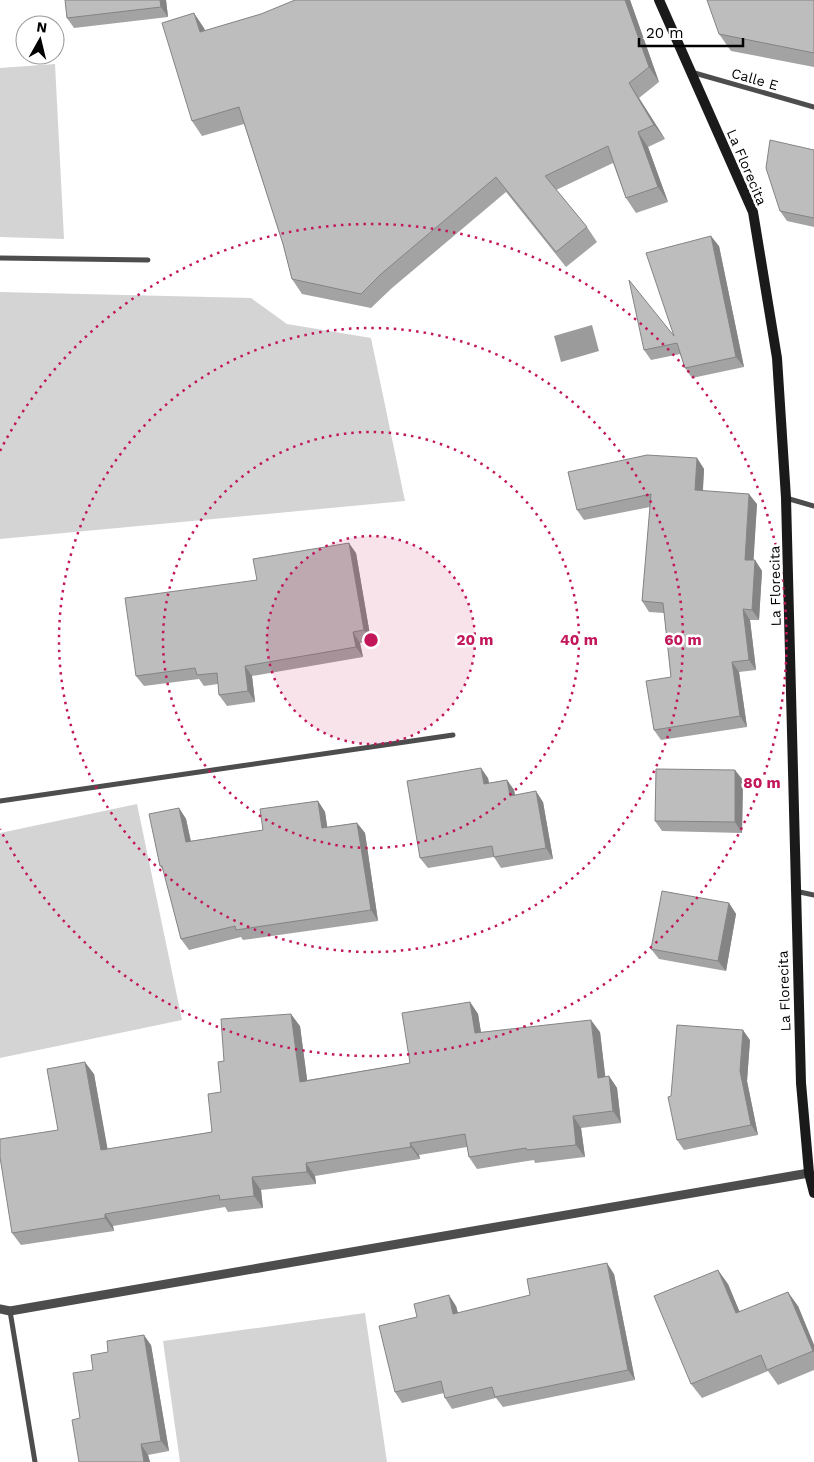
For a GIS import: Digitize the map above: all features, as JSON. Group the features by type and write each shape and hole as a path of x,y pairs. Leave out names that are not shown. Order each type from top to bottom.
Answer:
{"main road":[{"name":"La Florecita","path":"659,0 753,212 777,358 786,498 801,1083 809,1173 814,1193"}],"street":[{"name":"Calle E","path":"691,72 814,107"},
{"path":"0,258 148,260"},
{"path":"786,498 814,506"},
{"path":"0,801 452,735"},
{"path":"795,890 814,896"},
{"path":"0,1309 10,1311 809,1173"},
{"path":"10,1311 35,1462"}],"shaded area":[{"path":"55,65 64,239 0,237 0,68"},
{"path":"0,292 251,298 287,324 371,338 405,501 0,539"},
{"path":"592,325 599,351 561,362 554,336"},
{"path":"137,804 182,1020 0,1058 0,833"},
{"path":"365,1313 387,1462 180,1462 163,1341"}],"building":[{"path":"65,0 160,0 161,7 67,18"},
{"path":"295,0 625,0 649,67 629,83 654,125 638,132 658,187 626,198 608,146 545,176 587,227 556,252 496,177 381,274 361,294 292,279 283,244 239,107 192,121 162,23 194,13 200,32 261,14"},
{"path":"707,0 814,0 814,53 719,34"},
{"path":"770,140 814,150 814,218 780,211 766,168"},
{"path":"711,236 736,357 685,368 677,343 644,350 629,280 674,336 646,253"},
{"path":"647,455 697,458 695,490 749,494 745,560 755,560 752,610 743,609 749,660 732,662 740,716 654,730 646,681 671,677 663,603 642,601 651,494 577,510 568,472"},
{"path":"349,543 364,630 353,632 356,647 245,666 248,691 219,695 217,673 197,675 195,668 136,676 125,598 257,580 253,559"},
{"path":"481,768 484,784 507,780 510,796 536,791 546,848 494,857 492,846 420,858 407,781"},
{"path":"656,769 735,770 735,822 655,821"},
{"path":"318,801 322,828 357,823 371,910 236,930 235,926 181,939 162,866 160,866 149,814 179,808 186,842 263,830 260,809"},
{"path":"662,891 729,903 718,961 651,949"},
{"path":"470,1002 475,1033 591,1020 598,1078 609,1076 613,1111 573,1116 576,1145 527,1150 526,1148 469,1157 465,1134 410,1143 411,1147 306,1163 307,1172 252,1177 254,1196 220,1200 219,1195 105,1214 105,1218 12,1233 0,1157 0,1139 58,1130 47,1069 85,1062 101,1150 212,1132 208,1094 221,1092 218,1062 224,1061 221,1019 291,1014 300,1082 410,1063 402,1013"},
{"path":"677,1025 743,1030 740,1071 751,1125 677,1140 668,1097 671,1096"},
{"path":"607,1263 628,1370 495,1397 492,1387 445,1398 441,1381 395,1392 379,1326 417,1317 414,1304 449,1295 453,1314 530,1295 527,1279"},
{"path":"718,1270 736,1313 788,1292 813,1351 767,1370 761,1355 691,1384 654,1296"},
{"path":"144,1335 161,1441 141,1444 144,1462 79,1462 72,1420 80,1418 73,1373 93,1370 91,1355 108,1352 107,1341"}]}
